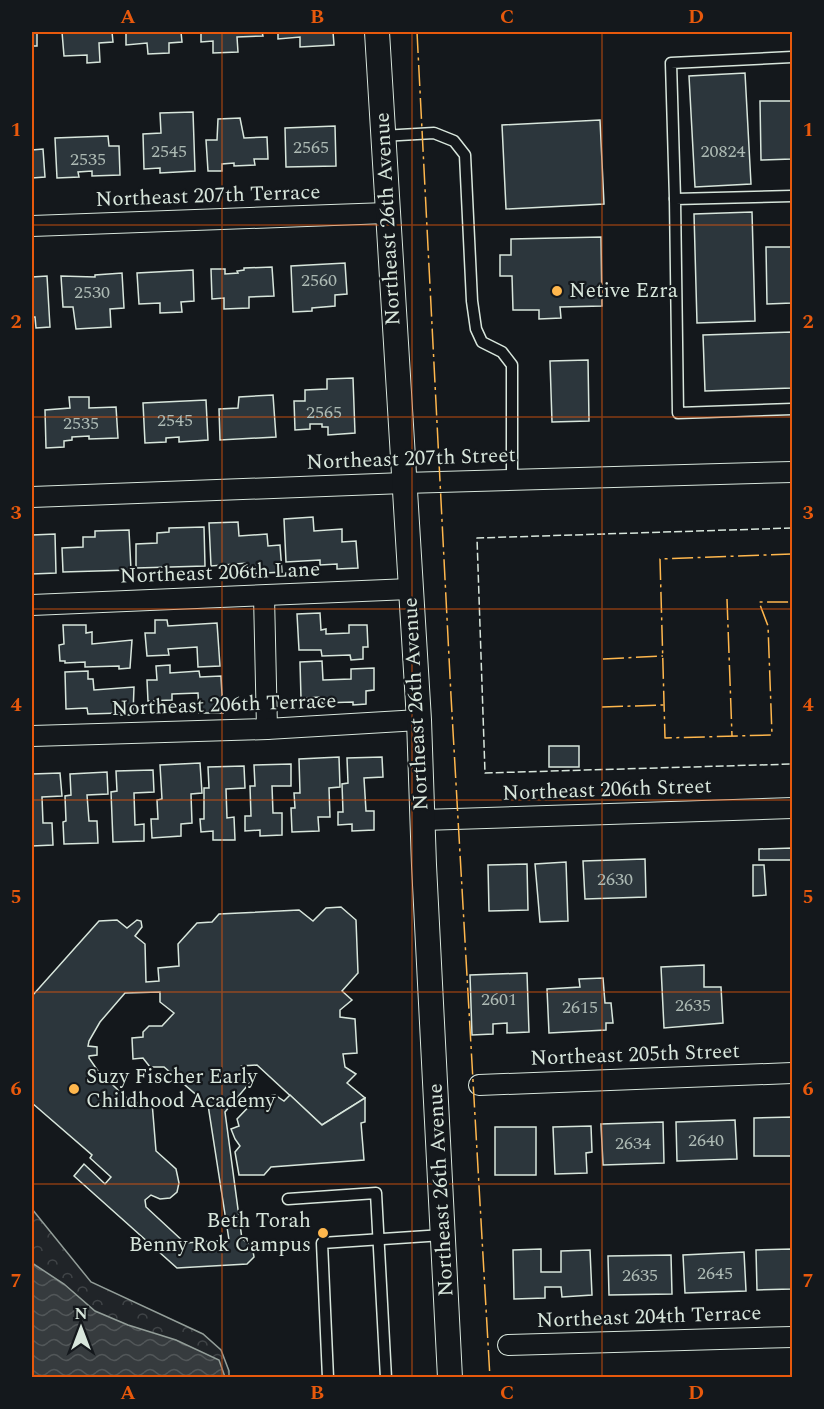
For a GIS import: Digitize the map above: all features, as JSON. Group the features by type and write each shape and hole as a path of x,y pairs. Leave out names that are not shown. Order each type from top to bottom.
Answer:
{"street":[{"name":"Northeast 26th Avenue","path":"377,32 419,720 450,1377"},
{"name":"Northeast 207th Terrace","path":"32,226 387,213"},
{"name":"Northeast 207th Street","path":"32,498 404,483 792,472"},
{"name":"Northeast 206th Lane","path":"32,605 410,589"},
{"path":"264,596 267,729"},
{"name":"Northeast 206th Terrace","path":"32,736 267,729 419,720"},
{"name":"Northeast 206th Street","path":"423,820 792,808"},
{"name":"Northeast 205th Street","path":"478,1085 792,1073"},
{"name":"Northeast 204th Terrace","path":"508,1345 792,1337"}],"lane":[{"path":"792,57 671,63 678,413 792,409"},
{"path":"382,135 434,133 454,141 465,155 472,301 476,329 483,342 502,352 512,365 512,480"},
{"path":"675,199 792,196"},
{"path":"288,1199 376,1193 386,1377"},
{"path":"328,1377 322,1243 443,1235"}],"green space":[{"path":"32,1209 91,1282 203,1334 221,1350 229,1377 32,1377"}],"water":[{"path":"32,1263 64,1284 95,1311 128,1325 176,1340 219,1360 225,1377 32,1377"}],"building":[{"path":"32,32 37,32 37,46 32,46"},
{"path":"62,32 112,32 113,42 99,43 100,62 87,63 87,55 64,56"},
{"path":"126,32 181,32 182,42 169,43 169,53 148,54 147,43 126,45"},
{"path":"201,32 262,32 263,36 237,37 238,52 213,53 213,41 201,42"},
{"path":"278,32 333,32 334,45 300,47 300,37 278,39"},
{"path":"745,73 751,184 695,187 689,76"},
{"path":"760,101 792,101 792,159 761,160"},
{"path":"193,112 195,171 160,173 160,168 144,169 143,134 161,133 160,113"},
{"path":"240,118 244,138 267,137 268,159 254,159 255,165 222,164 222,171 208,171 206,140 217,140 218,119"},
{"path":"600,120 604,204 506,209 502,125"},
{"path":"335,126 336,166 286,167 285,128"},
{"path":"108,136 109,146 119,146 120,175 92,176 92,171 78,172 79,177 57,178 55,138"},
{"path":"43,149 45,177 32,178 32,150"},
{"path":"752,212 755,321 697,323 694,214"},
{"name":"Netive Ezra","path":"601,237 602,306 560,307 561,318 539,319 539,310 513,310 512,276 500,276 500,255 511,255 511,239"},
{"path":"766,247 792,247 792,303 767,304"},
{"path":"345,263 347,294 335,295 335,306 293,312 291,266"},
{"path":"272,267 274,296 249,297 249,308 224,309 224,298 212,299 211,269 225,269 225,274 238,273 237,271 244,270 244,268"},
{"path":"193,270 194,301 181,302 182,312 160,313 160,303 139,304 137,273"},
{"path":"122,273 124,308 110,309 111,327 76,329 73,307 63,307 61,276 95,277 95,275"},
{"path":"47,276 50,327 36,328 35,317 32,317 32,277"},
{"path":"792,332 792,388 705,391 703,335"},
{"path":"588,360 589,421 552,422 550,361"},
{"path":"353,378 355,433 328,435 328,427 322,427 322,424 310,424 310,429 295,430 294,401 305,401 305,390 327,389 327,379"},
{"path":"273,395 276,437 220,440 219,409 238,408 239,397"},
{"path":"69,397 89,397 89,408 116,407 118,438 72,437 72,440 64,441 64,447 46,448 45,410 70,408"},
{"path":"206,400 208,440 179,442 179,437 166,438 166,442 145,443 143,403"},
{"path":"313,517 314,531 342,529 342,542 356,541 358,568 337,569 337,564 320,565 320,560 286,562 284,519"},
{"path":"238,522 239,536 267,534 268,546 280,545 282,572 248,574 247,563 211,566 209,523"},
{"path":"204,527 205,566 136,568 136,544 157,543 157,533 169,532 169,528"},
{"path":"129,530 131,570 63,572 62,548 83,547 83,537 95,537 95,531"},
{"path":"55,534 56,573 32,574 32,535"},
{"path":"320,613 321,630 326,629 326,634 349,633 349,625 367,625 368,647 363,647 363,659 351,660 350,655 322,656 321,650 299,650 297,614"},
{"path":"155,620 167,620 168,626 217,623 220,666 198,667 197,647 168,649 169,655 147,656 145,633 155,633"},
{"path":"63,625 86,625 86,633 92,632 92,644 132,640 130,668 85,667 85,662 60,661 59,645 64,644"},
{"path":"322,661 323,680 351,679 351,669 374,668 374,690 366,691 366,704 322,703 322,697 301,698 300,662"},
{"path":"170,665 170,673 199,671 200,677 221,676 223,713 199,713 198,693 172,694 172,700 148,701 147,680 157,680 156,666"},
{"path":"88,671 88,679 93,679 94,690 134,687 133,715 88,714 87,708 66,709 65,672"},
{"path":"549,746 579,746 579,767 549,767"},
{"path":"339,757 340,787 329,788 330,817 318,817 319,831 292,832 291,808 295,808 294,793 300,793 299,759"},
{"path":"382,757 383,777 364,778 366,811 374,811 374,830 352,831 352,824 338,825 338,812 343,812 342,784 348,783 347,758"},
{"path":"200,763 202,793 191,794 192,823 181,824 181,836 152,838 151,819 158,819 157,800 162,799 160,765"},
{"path":"291,764 291,786 272,786 273,813 282,813 282,835 260,836 260,830 245,831 245,816 251,816 250,786 255,786 254,765"},
{"path":"244,766 245,788 226,789 227,818 234,817 235,840 213,840 213,831 201,832 200,819 204,819 204,788 209,788 208,767"},
{"path":"153,770 154,792 134,793 135,825 144,824 144,841 113,842 111,792 117,791 116,771"},
{"path":"107,772 108,794 87,795 89,821 97,821 98,843 64,844 65,796 71,795 70,774"},
{"path":"60,773 62,796 42,797 43,823 52,823 53,845 32,846 32,774"},
{"path":"792,848 792,860 759,860 759,849"},
{"path":"645,859 646,897 585,899 583,861"},
{"path":"566,862 568,921 540,922 535,864"},
{"path":"527,864 528,910 489,911 488,865"},
{"path":"753,865 764,865 766,895 753,896"},
{"name":"Suzy Fischer Early Childhood Academy","path":"341,907 356,920 358,973 342,991 352,1000 340,1010 340,1017 355,1019 357,1053 343,1054 345,1067 356,1074 347,1083 365,1098 322,1125 257,1065 242,1066 253,1079 225,1112 242,1239 252,1245 254,1257 247,1264 177,1268 74,1176 84,1164 105,1184 111,1177 90,1158 92,1155 32,1103 32,996 99,921 117,920 127,928 137,920 141,921 142,927 135,936 145,944 146,982 159,981 158,968 179,966 178,944 197,923 212,922 219,914 299,910 313,921 326,908","holes":["160,992 160,1002 174,1013 162,1026 149,1026 143,1032 143,1037 132,1038 133,1059 143,1058 150,1067 164,1067 208,1105 229,1240 185,1243 146,1207 145,1200 151,1195 160,1199 170,1198 177,1192 179,1183 176,1169 156,1151 152,1102 132,1103 98,1071 89,1058 89,1056 97,1055 97,1047 88,1046 89,1041 100,1022 125,993"]},
{"path":"704,965 704,987 721,987 723,1023 664,1028 661,967"},
{"path":"527,973 529,1032 507,1033 507,1023 493,1024 493,1034 472,1035 470,975"},
{"path":"603,978 605,1003 611,1003 613,1023 606,1023 606,1030 549,1033 547,989 580,987 579,979"},
{"path":"275,1095 284,1101 290,1095 322,1125 365,1098 365,1122 361,1123 364,1160 271,1167 264,1175 239,1175 235,1152 240,1146 231,1129 239,1126 237,1119 257,1098"},
{"path":"792,1117 792,1156 754,1156 754,1118"},
{"path":"735,1120 737,1159 677,1161 676,1122"},
{"path":"663,1122 664,1163 603,1165 601,1124"},
{"path":"591,1126 592,1152 586,1153 587,1173 555,1174 553,1127"},
{"path":"495,1127 536,1127 536,1175 495,1175"},
{"path":"541,1249 541,1272 561,1272 561,1251 590,1250 592,1295 562,1297 561,1287 545,1287 545,1298 514,1299 513,1250"},
{"path":"792,1249 792,1289 757,1290 756,1250"},
{"path":"744,1252 746,1291 685,1293 683,1255"},
{"path":"671,1255 672,1294 609,1295 608,1256"}],"fence":[{"path":"792,528 477,538 485,773 792,764"}],"power":[{"path":"417,32 451,696 490,1378"},
{"path":"792,554 660,559 665,738 772,735 768,626 759,602 792,602"},
{"path":"727,599 732,736"},
{"path":"603,659 663,656"},
{"path":"602,707 664,705"}],"place":[{"name":"Netive Ezra","path":"557,291"},
{"name":"Suzy Fischer Early Childhood Academy","path":"74,1089"},
{"name":"Beth Torah Benny Rok Campus","path":"323,1233"}]}
